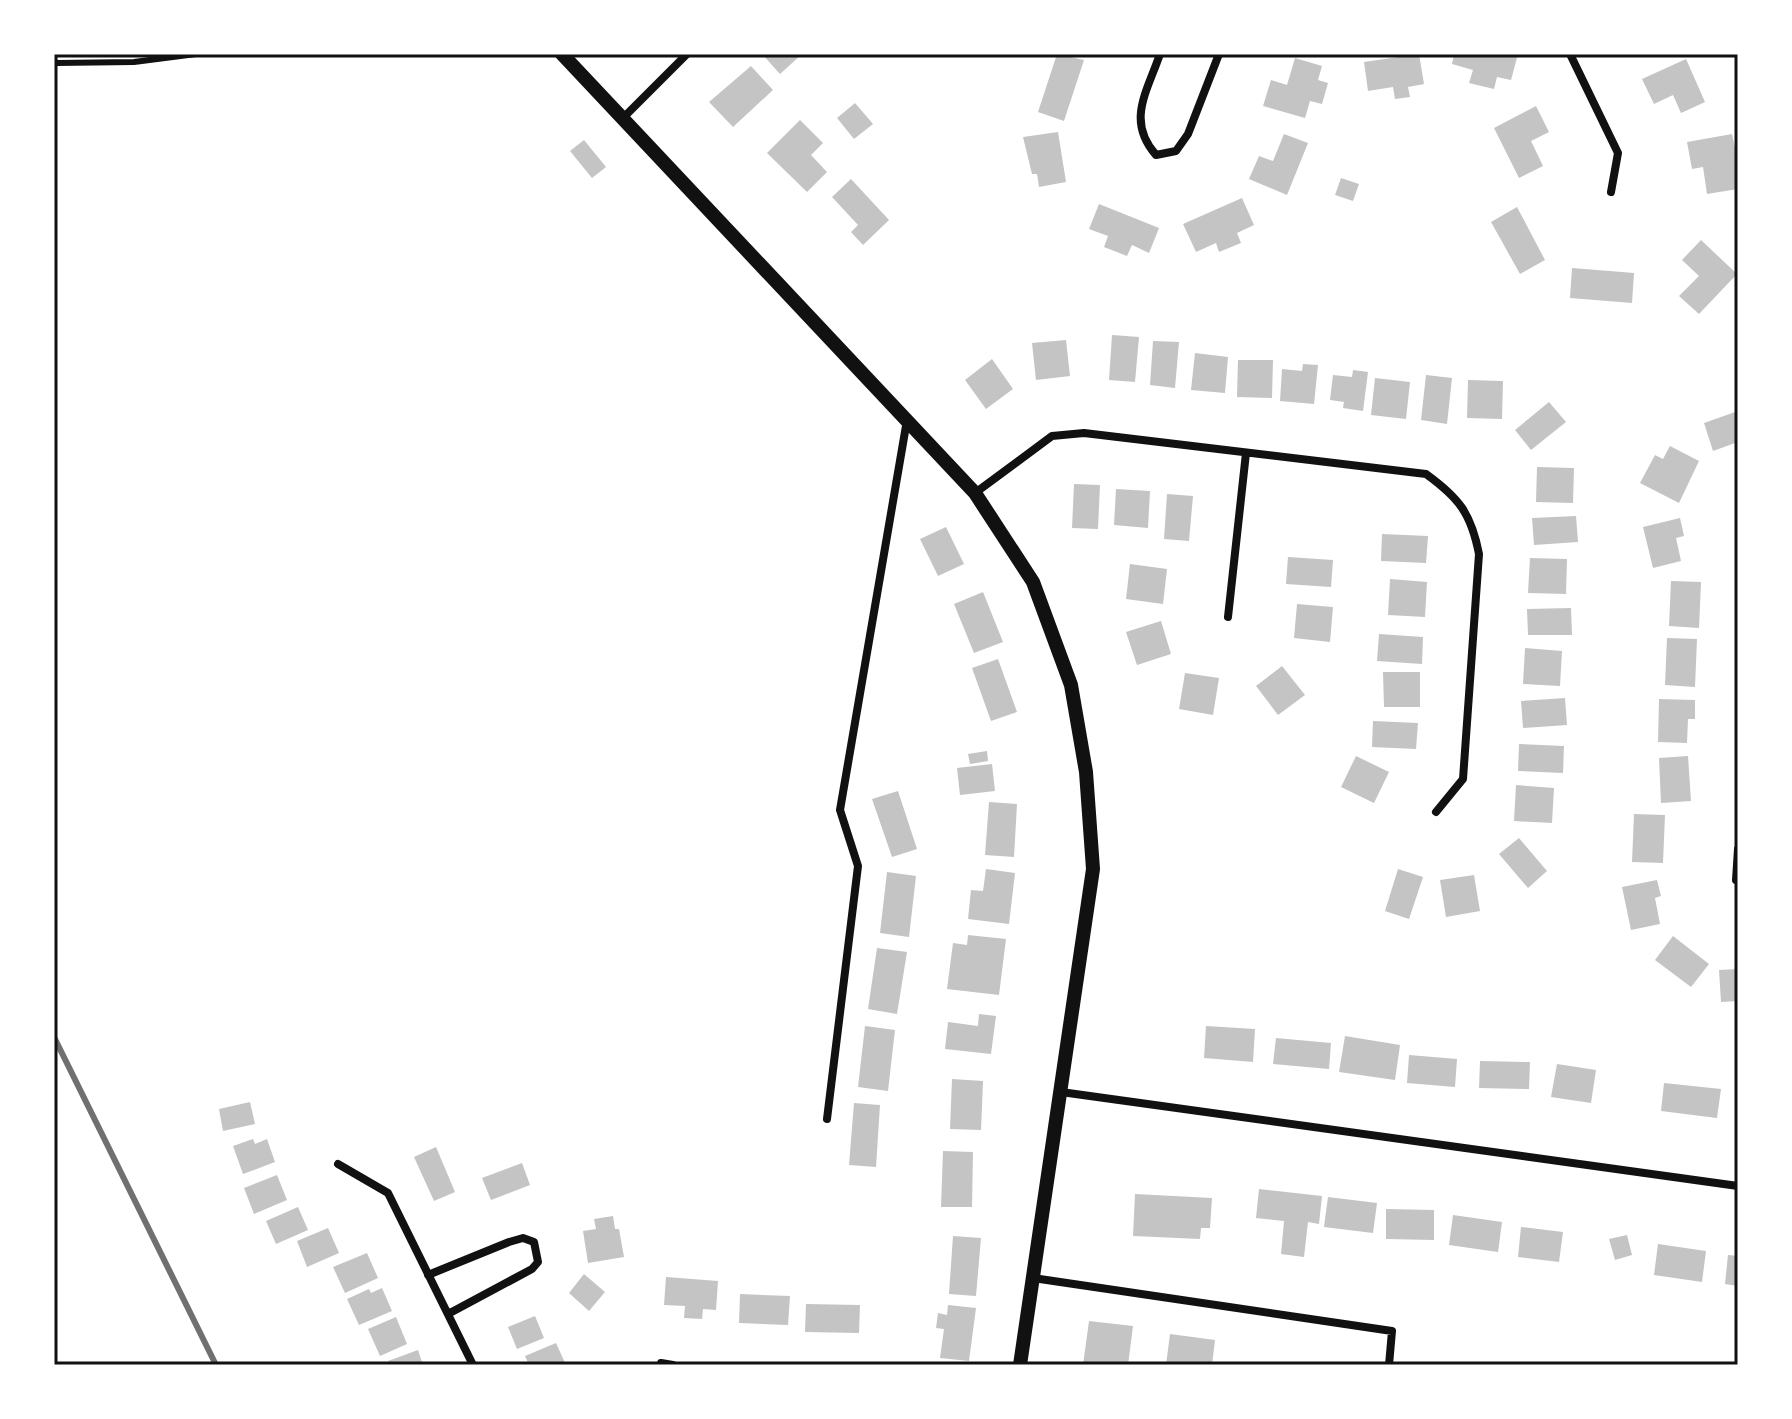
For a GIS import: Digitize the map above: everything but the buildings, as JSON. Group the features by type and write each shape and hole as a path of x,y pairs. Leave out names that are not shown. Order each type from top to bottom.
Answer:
{"street":[{"path":"562,54 975,493 1033,582 1071,685 1086,772 1093,869 1020,1365"},
{"path":"623,118 687,54"},
{"path":"1160,54 1139,115 1142,139 1156,155 1176,151 1188,134 1219,54"},
{"path":"1570,54 1618,153 1611,192"},
{"path":"827,1119 858,866 840,810 908,419"},
{"path":"975,493 1052,436 1084,433 1426,474 1454,494 1474,525 1479,554 1463,779 1436,812"},
{"path":"1228,617 1246,453"},
{"path":"1736,880 1738,849"},
{"path":"1061,1092 1738,1186"},
{"path":"338,1164 388,1193 473,1365"},
{"path":"428,1275 509,1242 523,1238 534,1242 538,1262 532,1269 448,1314"},
{"path":"1033,1278 1392,1331 1389,1365"},
{"path":"661,1363 673,1365"}],"lane":[{"path":"54,60 56,63 134,62 196,54"}],"railway":[{"path":"54,1037 216,1365"}]}
